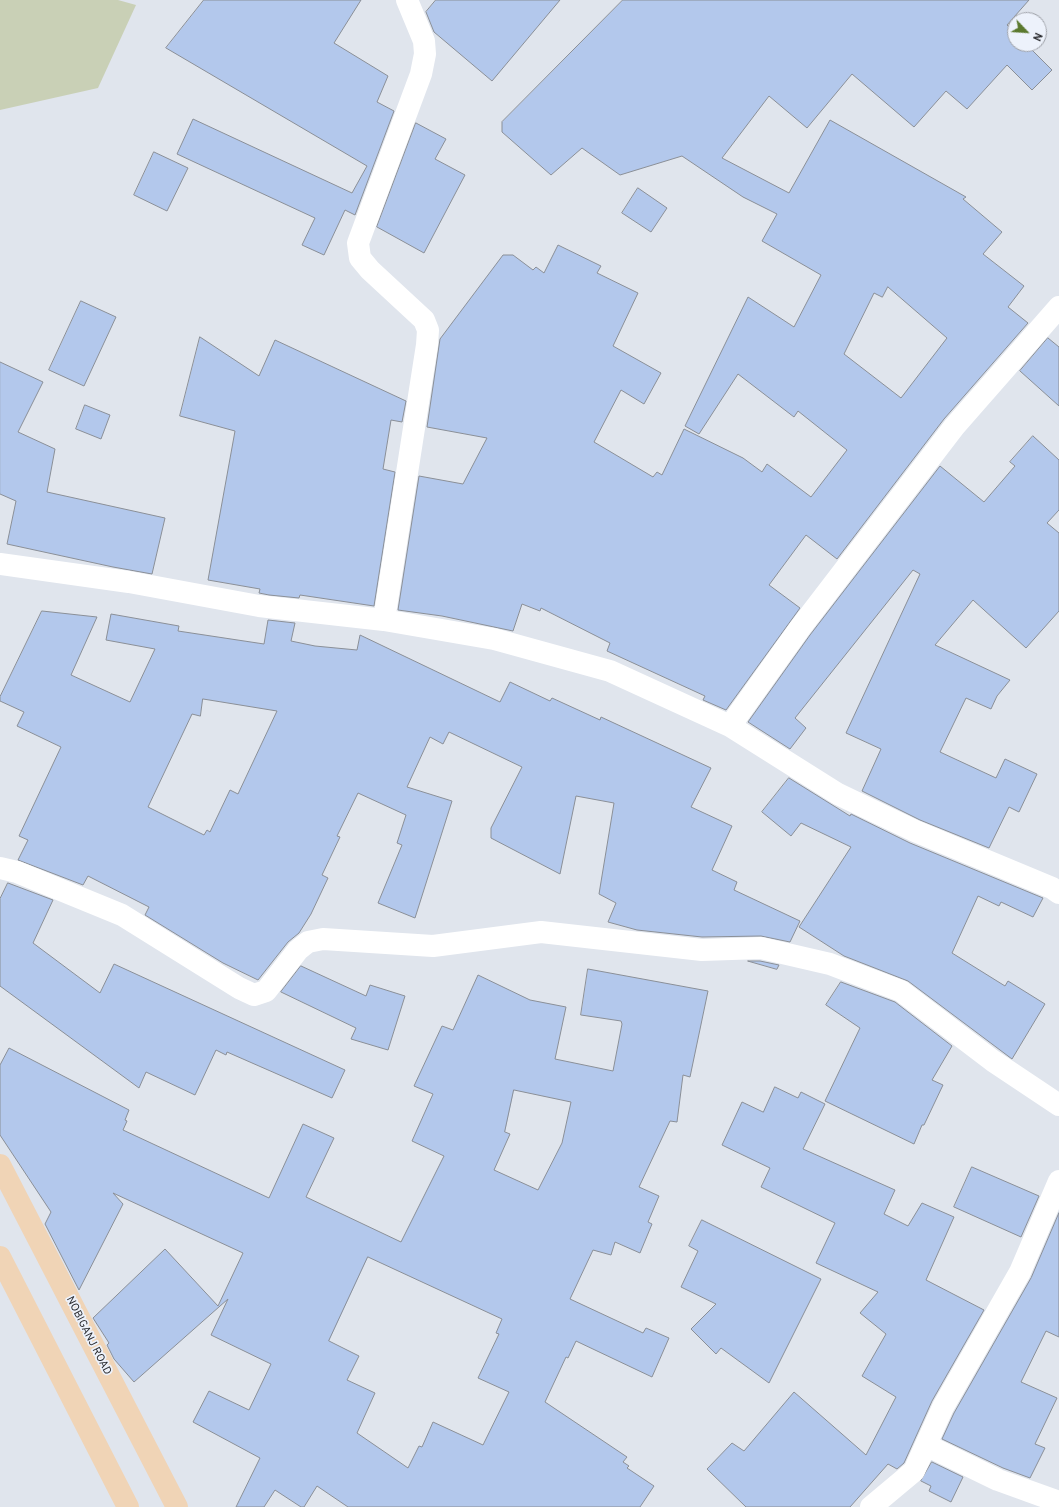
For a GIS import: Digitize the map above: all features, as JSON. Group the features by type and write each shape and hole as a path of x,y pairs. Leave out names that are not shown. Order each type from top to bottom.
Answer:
{"main road":[{"name":"NOBIGANJ ROAD","path":"0,1165 177,1507"},
{"path":"0,1257 128,1507"}],"street":[{"path":"384,620 426,353 428,330 424,320 360,258 358,243 421,74 425,54 424,41 407,0"},
{"path":"730,726 800,628 954,427 1059,307"},
{"path":"0,564 129,582 259,606 384,620 494,639 610,671 730,726 838,794 915,831 1052,888 1059,893"},
{"path":"0,868 17,872 122,915 239,988 254,995 266,991 298,950 308,942 323,939 433,946 540,932 702,950 761,948 830,964 901,991 993,1061 1059,1105"},
{"path":"871,1507 914,1471 943,1407 1020,1272 1059,1182"},
{"path":"926,1445 998,1480 1059,1502"}],"green space":[{"path":"0,0 118,0 136,5 98,88 0,110"}],"building":[{"path":"204,0 361,0 334,43 388,76 377,102 394,111 355,215 345,210 324,255 302,245 315,218 177,154 193,119 352,193 367,166 166,48"},
{"path":"436,0 560,0 492,81 434,32 426,12"},
{"path":"623,0 1029,0 1018,12 1007,12 1007,52 1034,52 1052,70 1032,90 1007,65 967,109 946,91 914,127 852,74 807,128 769,96 722,158 789,193 830,120 966,197 963,199 1002,232 983,254 1024,286 1008,307 1028,323 944,419 837,559 806,535 769,585 800,608 726,710 703,700 705,696 607,651 610,643 541,608 540,611 522,604 513,631 442,616 398,610 419,476 463,484 487,438 427,427 440,339 503,255 513,255 533,270 536,267 544,273 558,245 601,266 597,273 638,293 613,346 661,373 644,404 621,390 594,442 653,477 657,472 662,475 684,429 743,458 762,472 767,464 811,497 847,450 798,411 794,417 738,374 699,434 685,426 748,297 794,327 821,275 762,241 777,214 743,197 682,156 620,175 582,148 551,175 502,132 502,122","holes":["888,287 947,338 901,398 844,354 874,293 882,297"]},
{"path":"416,123 446,139 435,159 465,175 424,253 377,227"},
{"path":"154,152 188,168 167,211 134,195"},
{"path":"638,188 667,208 651,232 622,213"},
{"path":"81,301 116,317 84,386 49,370"},
{"path":"200,337 259,376 275,340 406,401 402,422 391,420 383,469 395,472 374,606 300,595 299,598 269,595 259,593 260,589 208,580 235,431 180,416"},
{"path":"1048,338 1059,347 1059,406 1020,371"},
{"path":"0,362 43,382 18,432 55,449 47,492 165,518 152,574 7,544 16,501 0,494"},
{"path":"85,405 110,415 101,439 76,429"},
{"path":"1033,436 1059,460 1059,510 1047,523 1059,533 1059,611 1026,648 973,600 935,645 1010,680 997,696 991,709 966,698 940,752 996,778 1005,759 1037,774 1019,812 1009,807 989,848 920,820 862,791 881,749 846,733 920,574 913,570 795,718 806,728 790,749 748,722 810,635 940,466 984,502 1015,466 1010,462"},
{"path":"42,611 97,617 71,675 130,702 155,649 106,640 111,614 179,626 178,631 264,644 268,620 295,623 291,641 315,646 357,650 360,635 500,702 510,682 550,701 552,698 600,720 601,717 711,768 691,807 732,826 712,870 737,882 734,890 800,921 790,942 761,936 702,937 637,930 608,922 616,903 599,894 614,803 576,796 560,874 491,838 491,828 522,767 449,732 443,744 430,737 407,787 452,801 415,918 378,903 402,845 397,843 406,815 358,793 337,836 340,837 322,875 328,878 311,914 299,933 288,942 258,980 223,963 145,915 149,907 88,876 83,885 18,860 28,840 19,836 61,747 17,726 24,712 0,701 0,697","holes":["203,699 277,711 238,794 230,790 210,832 207,830 204,835 148,807 192,714 200,716"]},
{"path":"789,778 850,816 851,814 910,843 1043,898 1033,917 1001,902 999,906 978,896 952,953 1005,986 1008,981 1045,1004 1012,1059 908,981 844,956 799,927 851,847 801,823 791,836 762,812"},
{"path":"8,883 53,900 33,943 100,993 114,964 345,1070 332,1098 227,1052 226,1055 216,1050 195,1095 146,1072 139,1088 0,986 0,899"},
{"path":"748,961 760,961 779,965 777,969"},
{"path":"301,966 366,996 370,985 405,996 388,1050 351,1039 356,1028 281,992"},
{"path":"588,969 708,991 690,1077 683,1075 677,1122 670,1121 639,1187 659,1196 648,1222 652,1224 640,1253 615,1242 611,1255 593,1250 570,1299 643,1333 646,1328 669,1338 652,1377 576,1341 568,1358 566,1357 545,1402 627,1457 623,1462 629,1466 627,1468 654,1486 640,1507 348,1507 317,1486 304,1507 301,1507 275,1490 264,1507 236,1507 260,1458 193,1422 209,1391 249,1410 271,1364 211,1335 228,1299 134,1382 114,1359 107,1345 109,1343 93,1318 165,1249 218,1306 243,1253 113,1193 123,1204 79,1290 45,1224 51,1212 0,1135 0,1065 9,1048 129,1110 125,1120 127,1121 123,1130 269,1198 303,1124 334,1138 306,1197 401,1242 444,1156 412,1141 433,1094 414,1086 442,1026 453,1030 478,975 530,1000 566,1007 555,1059 613,1071 622,1024 621,1021 581,1015","holes":["514,1090 571,1102 562,1143 538,1190 494,1170 510,1134 505,1132","368,1257 502,1319 496,1333 499,1334 478,1378 509,1392 483,1445 433,1422 422,1447 419,1446 408,1468 357,1433 375,1393 347,1380 359,1356 329,1341"]},
{"path":"841,982 895,1002 952,1046 932,1080 943,1085 924,1125 922,1125 914,1144 825,1101 860,1028 826,1005"},
{"path":"775,1087 798,1098 801,1092 825,1104 803,1149 895,1190 884,1214 908,1226 922,1203 954,1217 926,1280 984,1310 932,1401 904,1463 897,1469 888,1464 850,1507 746,1507 707,1469 732,1443 744,1451 794,1392 866,1455 896,1397 862,1376 886,1334 860,1313 878,1292 816,1263 835,1223 761,1187 770,1168 722,1145 742,1102 763,1112"},
{"path":"972,1167 1039,1196 1021,1237 954,1207"},
{"path":"1059,1213 1059,1337 1046,1331 1021,1382 1057,1398 1035,1444 1045,1448 1030,1478 1003,1468 942,1439 954,1413 1031,1278"},
{"path":"702,1220 821,1279 769,1383 721,1348 716,1354 691,1329 716,1304 681,1287 698,1251 689,1246"},
{"path":"932,1462 963,1477 951,1502 929,1491 931,1486 921,1481"}]}
